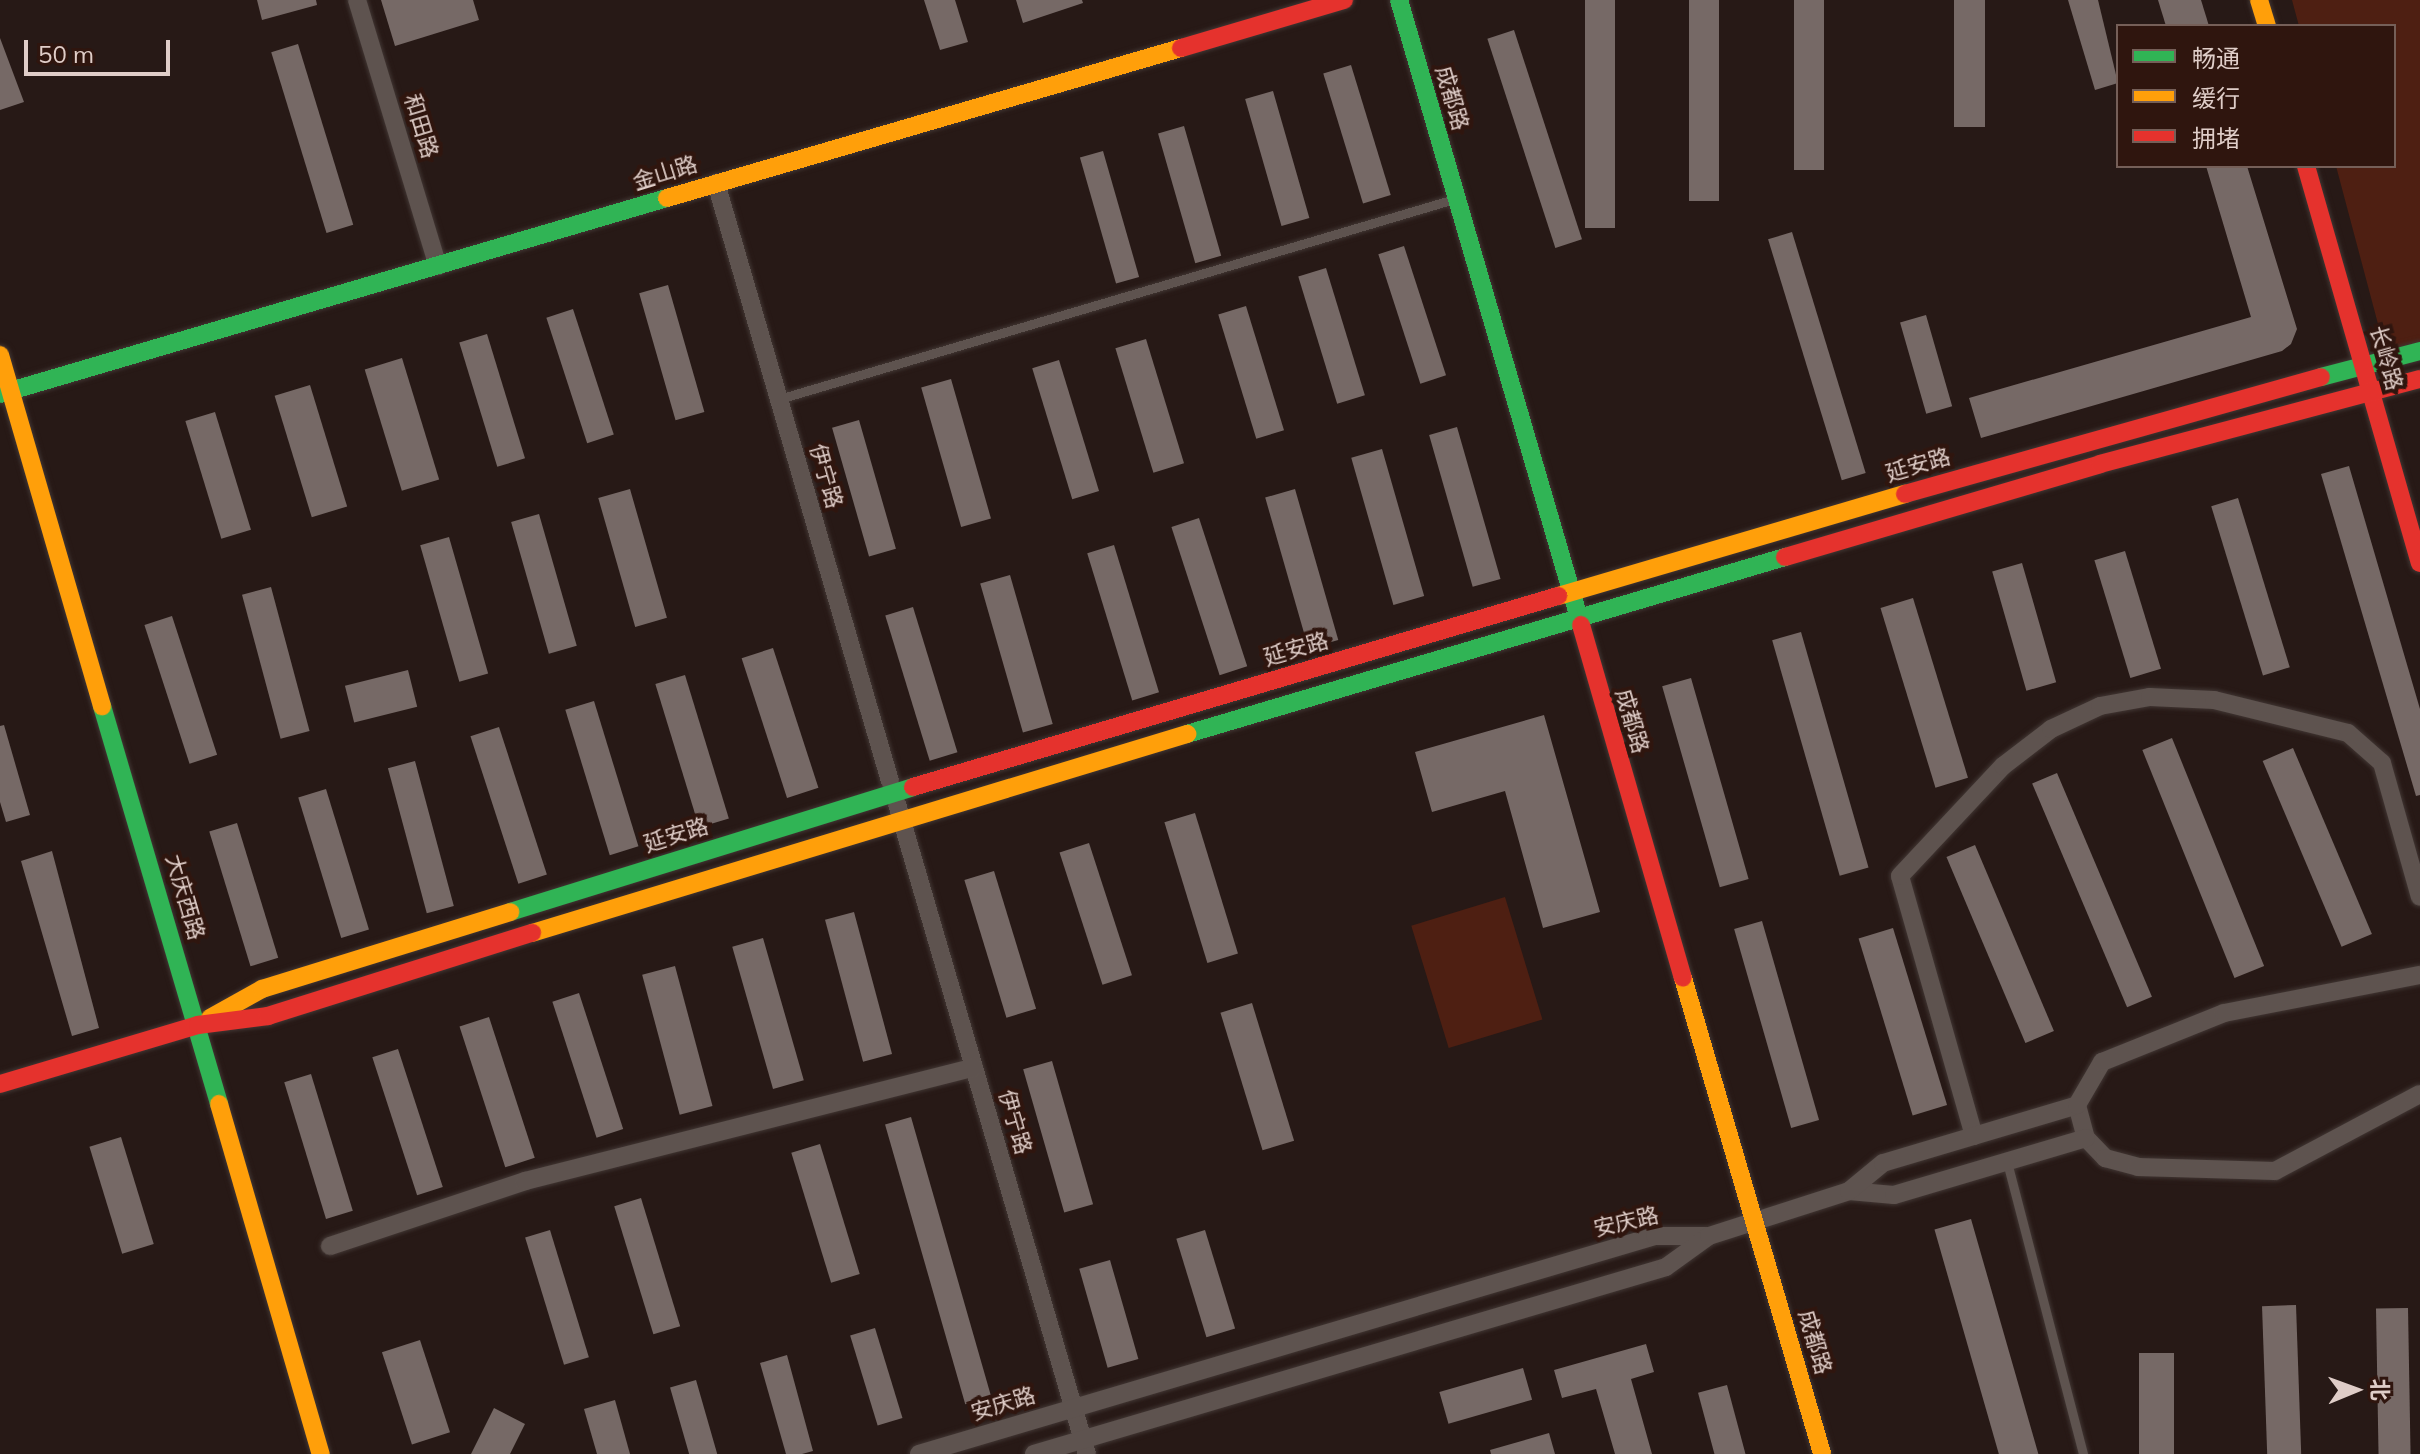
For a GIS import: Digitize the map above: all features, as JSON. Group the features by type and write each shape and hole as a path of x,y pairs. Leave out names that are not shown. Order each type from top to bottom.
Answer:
{"street":[{"name":"和田路","path":"357,0 438,266"},
{"name":"金山路","path":"5,393 1344,0"},
{"name":"成都路","path":"1399,0 1569,593 1822,1454"},
{"path":"2259,0 2266,24"},
{"name":"长岭路","path":"2307,168 2420,563"},
{"name":"伊宁路","path":"716,183 890,781"},
{"name":"延安路","path":"198,1025 262,989 892,793 2093,438 2420,351"},
{"name":"大庆西路","path":"0,355 5,393 198,1025 321,1454"},
{"name":"延安路","path":"0,1084 198,1025 268,1016 899,811 1577,619 2100,464 2420,379"},
{"path":"1974,1136 1900,876 2003,766 2051,729 2100,706 2150,697 2214,700 2348,733 2382,763 2420,897"},
{"name":"伊宁路","path":"899,811 1084,1447"},
{"path":"1034,1454 1084,1447 1666,1267 1709,1236 1849,1191 1883,1163 2077,1105 2102,1062 2224,1013 2420,975"},
{"path":"330,1246 525,1181 974,1067"},
{"path":"2077,1105 2086,1138 2105,1158 2138,1167 2275,1171 2420,1094"},
{"path":"1849,1191 1894,1195 2086,1138"},
{"name":"安庆路","path":"919,1454 1655,1236 1709,1236"}],"lane":[{"path":"779,399 1456,199"},
{"path":"2007,1162 2083,1454"}],"shaded area":[{"path":"2292,0 2420,0 2420,344 2386,354 2337,168 2396,168 2396,24 2298,24"},
{"path":"1505,897 1542,1019 1449,1048 1411,926"}],"building":[{"path":"257,0 316,0 317,5 262,20"},
{"path":"381,0 473,0 479,20 395,46"},
{"path":"924,0 955,0 968,42 940,50"},
{"path":"1016,0 1082,0 1083,3 1023,23"},
{"path":"1585,0 1615,0 1615,228 1585,228"},
{"path":"1689,0 1719,0 1719,201 1689,201"},
{"path":"1794,0 1824,0 1824,170 1794,170"},
{"path":"1954,0 1985,0 1985,127 1954,127"},
{"path":"2068,0 2098,0 2116,84 2095,90"},
{"path":"2158,0 2201,0 2208,24 2165,24"},
{"path":"1514,30 1582,239 1555,248 1487,39"},
{"path":"0,38 24,102 0,110"},
{"path":"298,44 353,225 326,233 271,52"},
{"path":"1351,65 1391,195 1363,204 1323,73"},
{"path":"1273,91 1309,218 1282,226 1245,99"},
{"path":"1184,126 1221,256 1195,263 1158,133"},
{"path":"1103,151 1139,277 1116,284 1080,158"},
{"path":"2207,168 2248,168 2297,329 2291,344 2282,351 1981,438 1969,398 2251,317"},
{"path":"1792,232 1866,473 1842,480 1768,239"},
{"path":"1404,246 1446,375 1420,384 1378,254"},
{"path":"1326,268 1365,395 1337,404 1298,276"},
{"path":"668,285 704,412 676,420 639,293"},
{"path":"1246,306 1284,430 1256,439 1218,314"},
{"path":"573,309 614,435 587,443 546,318"},
{"path":"1926,315 1952,406 1926,414 1900,322"},
{"path":"487,334 525,458 497,467 459,342"},
{"path":"1146,339 1184,463 1153,473 1115,348"},
{"path":"402,358 439,479 402,491 365,369"},
{"path":"1059,360 1099,491 1072,499 1032,368"},
{"path":"951,379 991,518 961,527 921,388"},
{"path":"310,385 347,506 312,517 275,396"},
{"path":"215,412 251,530 221,539 185,421"},
{"path":"859,420 896,549 869,557 832,428"},
{"path":"1457,427 1501,579 1473,587 1429,435"},
{"path":"1382,449 1424,596 1393,605 1351,458"},
{"path":"2349,466 2420,709 2420,795 2416,796 2321,474"},
{"path":"630,489 667,618 635,627 598,498"},
{"path":"1295,489 1338,640 1308,648 1265,498"},
{"path":"2238,498 2290,667 2263,675 2211,506"},
{"path":"539,514 577,646 549,654 511,522"},
{"path":"1199,518 1247,666 1220,675 1171,527"},
{"path":"449,537 488,673 459,682 420,545"},
{"path":"1114,545 1159,692 1132,700 1087,553"},
{"path":"2125,551 2161,669 2130,678 2094,560"},
{"path":"2022,563 2056,682 2026,691 1992,572"},
{"path":"1010,575 1053,724 1023,733 980,584"},
{"path":"271,587 310,731 281,739 242,595"},
{"path":"1913,598 1968,778 1935,788 1880,608"},
{"path":"913,607 957,752 930,761 885,615"},
{"path":"172,616 217,755 190,764 144,625"},
{"path":"1801,632 1869,868 1840,876 1772,640"},
{"path":"773,648 818,788 787,798 742,658"},
{"path":"408,670 417,707 354,723 345,686"},
{"path":"685,675 729,818 699,828 655,684"},
{"path":"1691,678 1749,879 1720,887 1662,686"},
{"path":"594,701 638,846 610,855 565,710"},
{"path":"1544,715 1600,912 1543,928 1505,791 1432,812 1415,752"},
{"path":"4,725 30,815 6,822 0,802 0,726"},
{"path":"499,727 547,874 518,884 470,736"},
{"path":"2172,738 2264,966 2234,978 2142,750"},
{"path":"2293,748 2372,934 2342,947 2263,761"},
{"path":"415,761 454,906 427,913 388,768"},
{"path":"2057,773 2152,997 2127,1007 2032,784"},
{"path":"326,789 369,930 341,938 298,797"},
{"path":"1195,813 1238,954 1207,963 1164,822"},
{"path":"237,823 278,958 250,966 209,831"},
{"path":"1089,843 1132,975 1102,985 1060,853"},
{"path":"1975,845 2054,1031 2025,1043 1946,857"},
{"path":"52,851 99,1028 72,1036 21,861"},
{"path":"994,871 1036,1009 1006,1018 964,880"},
{"path":"854,912 892,1054 863,1062 825,920"},
{"path":"1762,921 1819,1120 1791,1128 1734,929"},
{"path":"1893,928 1947,1105 1913,1115 1859,939"},
{"path":"763,938 804,1080 773,1089 732,947"},
{"path":"675,966 713,1106 680,1115 642,975"},
{"path":"579,993 623,1129 597,1138 552,1002"},
{"path":"1252,1003 1294,1141 1263,1150 1220,1013"},
{"path":"489,1017 535,1158 505,1167 460,1027"},
{"path":"398,1049 443,1187 417,1195 372,1057"},
{"path":"1052,1061 1093,1204 1064,1212 1023,1069"},
{"path":"311,1074 353,1211 326,1219 284,1082"},
{"path":"911,1117 991,1397 965,1404 885,1124"},
{"path":"121,1137 154,1244 122,1254 89,1147"},
{"path":"820,1144 860,1274 831,1283 791,1153"},
{"path":"641,1198 680,1326 653,1334 614,1206"},
{"path":"1971,1219 2038,1454 1999,1454 1934,1229"},
{"path":"550,1230 589,1357 564,1365 525,1238"},
{"path":"1205,1230 1235,1328 1206,1337 1176,1239"},
{"path":"1110,1260 1138,1359 1108,1368 1079,1269"},
{"path":"2296,1305 2301,1454 2267,1454 2262,1306"},
{"path":"2408,1308 2411,1454 2379,1454 2376,1309"},
{"path":"875,1328 902,1418 878,1425 850,1336"},
{"path":"420,1340 450,1432 412,1445 382,1352"},
{"path":"1646,1344 1654,1372 1631,1379 1652,1454 1615,1454 1596,1389 1562,1398 1554,1370"},
{"path":"2139,1353 2174,1353 2174,1454 2139,1454"},
{"path":"787,1355 813,1451 802,1454 786,1454 760,1363"},
{"path":"1523,1368 1532,1400 1448,1424 1439,1392"},
{"path":"696,1380 717,1454 689,1454 670,1387"},
{"path":"1727,1385 1745,1454 1714,1454 1698,1393"},
{"path":"615,1400 630,1454 597,1454 584,1409"},
{"path":"494,1408 525,1424 510,1454 471,1454"},
{"path":"1549,1433 1555,1454 1491,1454 1490,1450"}],"traffic: fast":[{"path":"1399,0 1581,625"},
{"path":"0,394 667,198"},
{"path":"2321,377 2420,351"},
{"path":"1187,734 1785,557"},
{"path":"102,706 219,1104"},
{"path":"510,912 913,787"}],"traffic: slow":[{"path":"2259,0 2266,24"},
{"path":"667,198 1181,48"},
{"path":"0,355 102,706"},
{"path":"1558,596 1905,494"},
{"path":"532,933 1187,734"},
{"path":"210,1018 262,989 510,912"},
{"path":"1683,978 1822,1454"},
{"path":"219,1104 321,1454"}],"traffic: jam":[{"path":"1181,48 1344,0"},
{"path":"2307,168 2420,563"},
{"path":"1905,494 2321,377"},
{"path":"1785,557 2100,464 2420,379"},
{"path":"913,787 1558,596"},
{"path":"1581,625 1683,978"},
{"path":"0,1084 198,1025 268,1016 532,933"}]}
